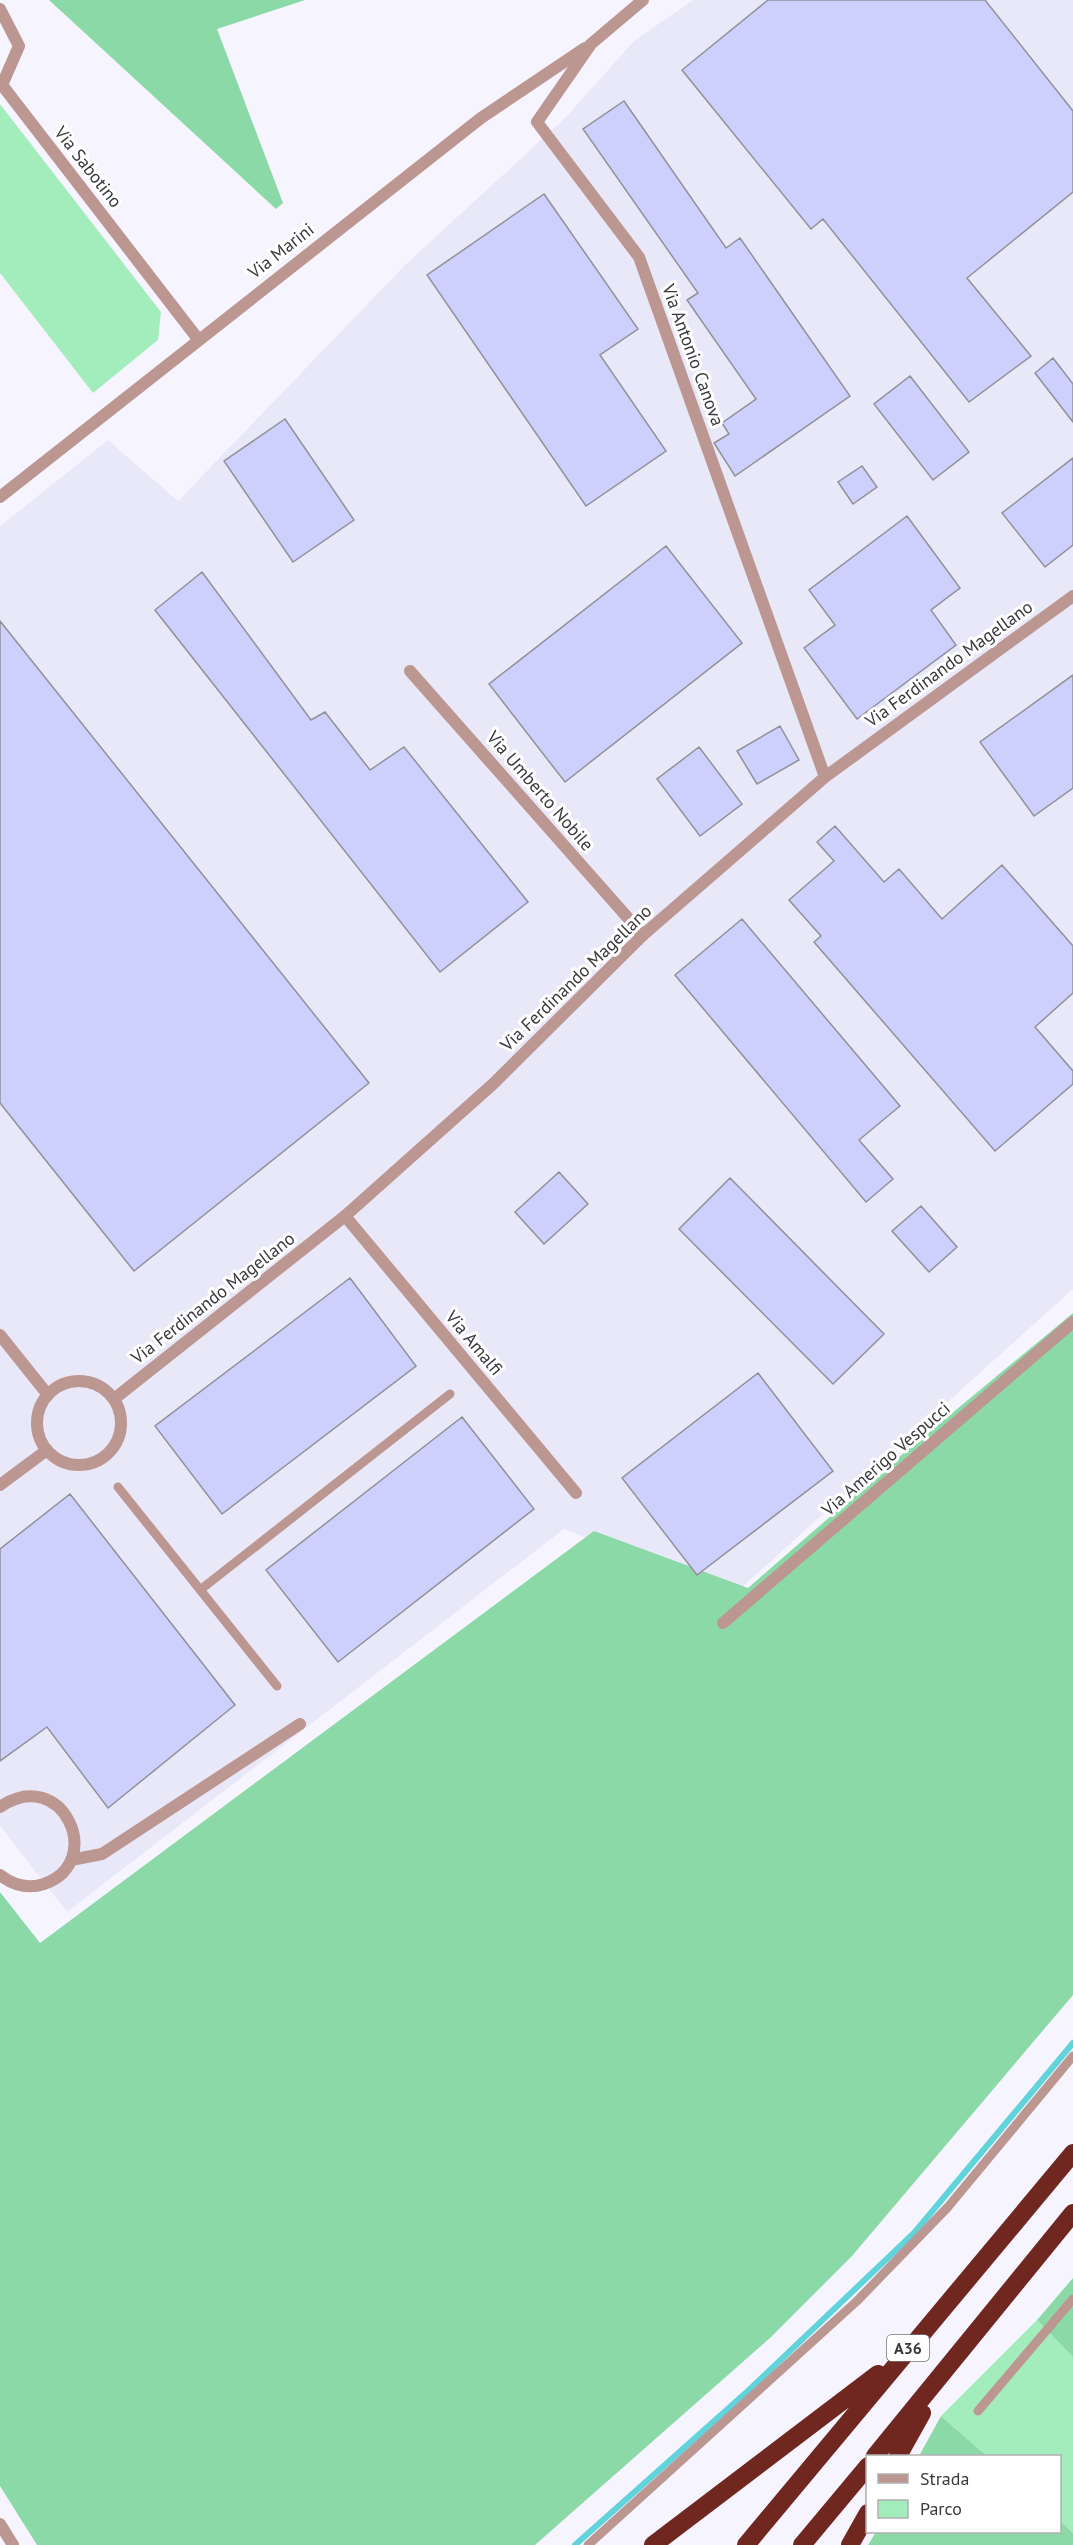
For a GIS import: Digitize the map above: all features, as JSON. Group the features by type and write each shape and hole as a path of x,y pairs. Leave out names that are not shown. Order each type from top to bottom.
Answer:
{"highway":[{"name":"A36","path":"746,2545 1073,2153"},
{"name":"A36","path":"877,2455 1073,2213"},
{"path":"653,2545 903,2355"},
{"path":"899,2455 942,2377"},
{"path":"801,2545 866,2467"},
{"path":"850,2545 866,2515"}],"street":[{"name":"Via Antonio Canova","path":"640,0 591,44 537,122 639,257 825,777"},
{"name":"Via Sabotino","path":"0,9 20,46 2,85 198,339"},
{"name":"Via Marini","path":"0,497 481,118 591,44"},
{"name":"Via Ferdinando Magellano","path":"114,1399 345,1216 494,1084 643,935 825,777 1073,596"},
{"name":"Via Umberto Nobile","path":"410,671 643,935"},
{"name":"Via Amalfi","path":"345,1216 576,1493"},
{"name":"Via Amerigo Vespucci","path":"723,1623 1073,1322"},
{"path":"0,1335 48,1395"},
{"path":"82,1381 94,1384 114,1399 120,1412 121,1426 118,1440 110,1452 98,1461 78,1465 57,1459 47,1450 38,1429 38,1417 48,1395 69,1382 82,1381"},
{"path":"0,1485 47,1450"},
{"path":"71,1860 102,1854 300,1724"},
{"path":"0,1806 14,1798 29,1796 44,1798 58,1805 68,1816 74,1830 75,1845 71,1860 56,1877 36,1886 22,1886 0,1875"},
{"path":"0,2524 13,2545"}],"lane":[{"path":"200,1590 450,1394"},
{"path":"118,1487 277,1686"},
{"path":"588,2545 857,2301 948,2207 1073,2056"},
{"path":"978,2411 1073,2299"}],"shaded area":[{"path":"693,0 1073,0 1073,1289 730,1598 564,1529 67,1912 0,1826 0,526 108,440 178,501 406,264 566,117 634,41"}],"green space":[{"path":"49,0 305,0 217,29 283,203 276,209"},
{"path":"0,104 161,312 158,340 93,393 0,273"},
{"path":"1073,1313 1073,1995 852,2256 770,2338 535,2545 37,2545 0,2486 0,1892 40,1943 594,1531 748,1588 893,1462"},
{"path":"1073,2278 1073,2357 1037,2320"},
{"path":"1037,2320 1073,2357 1073,2533 1061,2522 1061,2455 986,2455 941,2416"},
{"path":"941,2416 986,2455 920,2455"},
{"path":"1061,2522 1073,2533 1073,2545 868,2545 875,2533 1061,2533"}],"building":[{"path":"768,0 985,0 1073,111 1073,192 967,278 1031,356 969,402 823,219 811,229 682,70"},
{"path":"624,101 726,248 740,238 850,396 735,476 714,443 729,434 722,423 756,399 687,300 698,293 583,129"},
{"path":"544,194 638,329 600,355 666,451 586,506 427,275"},
{"path":"1053,358 1073,384 1073,422 1035,373"},
{"path":"910,376 969,452 933,480 874,404"},
{"path":"285,419 354,520 293,562 224,461"},
{"path":"1073,458 1073,545 1045,567 1002,513"},
{"path":"862,466 877,487 853,504 838,482"},
{"path":"907,516 960,588 931,610 956,645 857,719 804,648 835,625 809,590"},
{"path":"666,546 742,643 565,782 489,684"},
{"path":"202,572 311,720 325,712 370,770 404,747 528,902 440,972 155,610"},
{"path":"0,621 369,1083 134,1271 0,1103"},
{"path":"1073,675 1073,788 1034,816 980,742"},
{"path":"780,726 799,760 757,784 737,751"},
{"path":"699,747 742,804 700,836 657,779"},
{"path":"835,826 884,882 899,869 942,919 1002,865 1073,946 1073,993 1035,1027 1073,1071 1073,1084 995,1151 814,942 821,936 789,900 834,861 817,842"},
{"path":"742,919 900,1106 859,1140 893,1179 866,1202 675,975"},
{"path":"559,1172 588,1204 544,1244 515,1212"},
{"path":"730,1178 884,1334 833,1384 679,1229"},
{"path":"921,1206 957,1247 929,1272 892,1231"},
{"path":"350,1278 416,1366 222,1514 155,1426"},
{"path":"758,1373 833,1471 697,1575 622,1478"},
{"path":"462,1417 534,1509 338,1662 266,1570"},
{"path":"70,1494 235,1705 108,1808 47,1727 0,1761 0,1549"}],"waterway":[{"path":"575,2545 749,2390 914,2233 1073,2043"}]}
